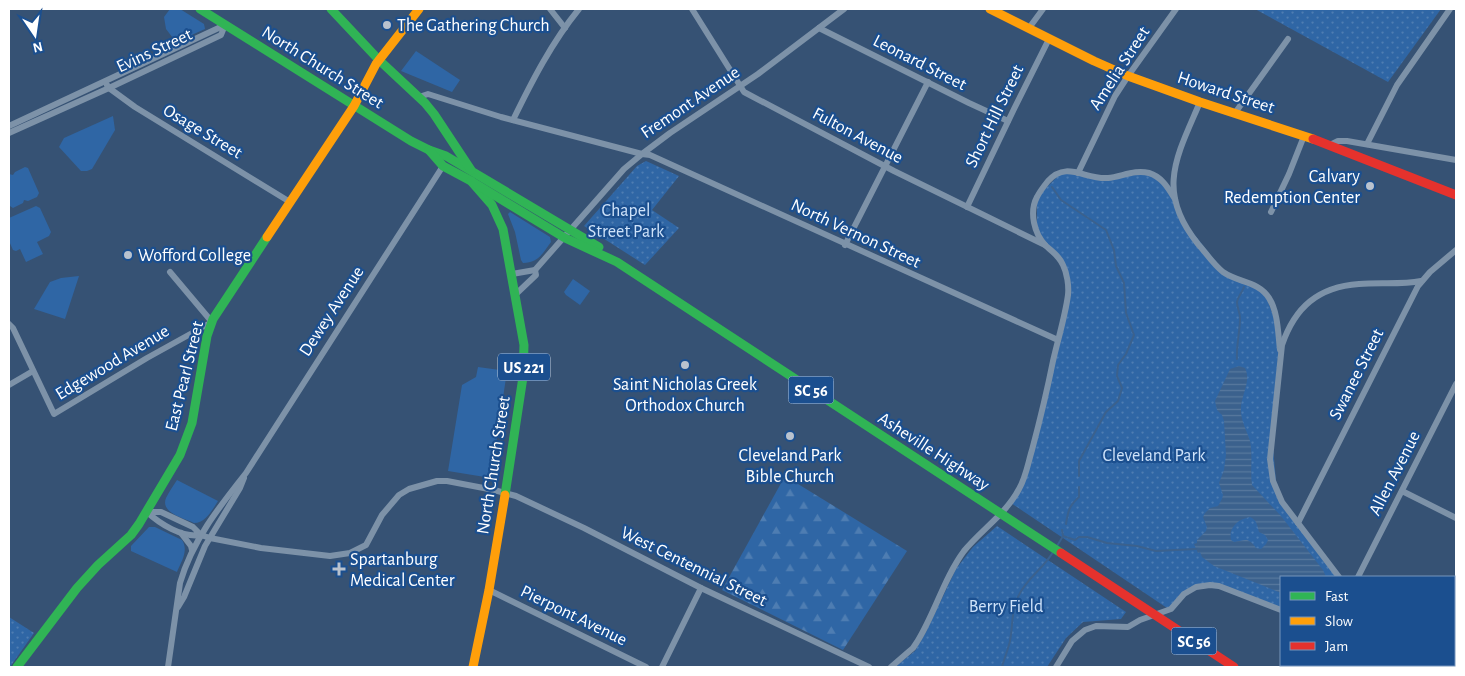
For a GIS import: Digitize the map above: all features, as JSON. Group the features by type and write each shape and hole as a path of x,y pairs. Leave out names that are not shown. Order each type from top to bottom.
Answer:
{"main road":[{"name":"North Church Street","path":"200,9 411,141 446,156 473,177 497,214 503,229 516,294 523,337 524,364 518,413 489,590 473,667"},
{"path":"330,9 434,114 473,177"},
{"name":"East Pearl Street","path":"17,667 77,588 130,534 147,512 180,455 192,423 198,398 207,336 212,322 354,106 379,60 419,9"},
{"name":"Howard Street","path":"990,9 1128,76 1330,145 1456,195"},
{"name":"North Church Street","path":"429,150 443,166 473,177"},
{"name":"Asheville Highway","path":"473,177 617,262 1234,667"}],"street":[{"path":"550,9 564,28"},
{"path":"513,120 564,28 579,9"},
{"name":"Fulton Avenue","path":"692,9 744,92 885,166 1046,246"},
{"name":"Fremont Avenue","path":"419,97 428,94 513,120 642,154 740,86 844,9"},
{"path":"1029,28 1043,9"},
{"name":"Amelia Street","path":"1078,173 1115,96 1176,9"},
{"path":"1367,144 1396,85 1450,9"},
{"name":"Evins Street","path":"9,126 221,35 225,25"},
{"name":"Leonard Street","path":"819,28 1008,121"},
{"path":"1235,113 1288,38"},
{"name":"Short Hill Street","path":"967,207 1050,39"},
{"path":"845,245 928,82"},
{"name":"Evins Street","path":"9,133 107,85"},
{"name":"Osage Street","path":"107,85 135,107 290,202"},
{"path":"1200,102 1176,161 1174,181 1178,214 1210,260 1231,276 1259,287 1268,296 1274,308 1280,354"},
{"path":"1271,212 1304,136"},
{"path":"1330,145 1342,140 1456,160"},
{"path":"512,274 535,270 624,169 642,154"},
{"name":"North Vernon Street","path":"642,154 650,155 1058,340"},
{"name":"Dewey Avenue","path":"168,667 183,572 192,550 212,517 246,472 443,166"},
{"path":"891,667 913,648 964,552 1016,495 1024,479 1043,411 1068,295 1068,284 1064,267 1055,253 1046,246 1034,224 1033,210 1037,197 1049,180 1057,174 1068,171 1098,178 1142,172 1150,173 1162,180 1175,199"},
{"name":"Swanee Street","path":"1298,523 1421,281 1456,250"},
{"path":"516,294 536,275 535,270"},
{"path":"170,272 212,322"},
{"path":"1338,576 1279,497 1270,470 1280,354 1285,336 1293,320 1303,307 1316,296 1326,291 1347,285 1406,284 1421,281"},
{"name":"Edgewood Avenue","path":"33,371 54,414 147,358 212,322"},
{"path":"9,324 13,328 33,371 9,385"},
{"name":"Allen Avenue","path":"1359,576 1456,384"},
{"name":"Dewey Avenue","path":"176,610 184,597 198,560 240,488 246,472"},
{"name":"West Centennial Street","path":"201,535 261,548 330,556 350,553 366,545 382,515 399,495 428,482 447,481 516,496 584,528 701,588 869,667"},
{"path":"1402,491 1456,518"},
{"path":"147,512 158,521 180,532 193,536 201,535"},
{"path":"147,512 161,512 193,527 201,535"},
{"path":"180,532 192,550"},
{"path":"1056,667 1072,641 1085,630 1096,626 1128,627 1140,620 1170,609 1184,594 1196,587 1210,585 1228,589 1280,610"},
{"path":"662,667 701,588"},
{"name":"Pierpont Avenue","path":"489,590 646,667"}],"green space":[{"path":"170,9 180,9 204,24 205,29 176,42 166,29 164,17"},
{"path":"1255,9 1441,9 1388,82"},
{"path":"416,51 460,80 452,92 401,71"},
{"path":"113,116 115,130 92,169 81,171 59,147 64,138"},
{"name":"Chapel Street Park","path":"646,161 679,176 652,210 679,228 645,265 584,226 637,166"},
{"path":"25,167 28,168 39,193 37,197 28,201 24,200 23,203 13,208 9,207 9,174 13,175"},
{"name":"Cleveland Park","path":"1062,172 1108,178 1149,173 1174,189 1178,214 1225,273 1264,291 1276,323 1279,344 1272,436 1277,492 1338,576 1280,576 1280,609 1228,589 1196,587 1170,610 1011,503 1028,466 1068,295 1064,267 1037,230 1037,197"},
{"path":"36,206 40,208 51,232 49,236 37,242 43,254 26,262 20,249 13,250 9,241 9,218"},
{"path":"510,212 550,237 551,242 540,257 533,261 523,263 521,260 515,232 508,214"},
{"path":"79,276 65,319 34,309 50,282 61,278"},
{"path":"573,279 590,291 580,305 564,292"},
{"path":"478,367 507,371 491,478 448,471 462,385 476,377"},
{"path":"785,476 907,551 843,650 722,590"},
{"path":"177,480 218,501 202,521 194,523 174,514 166,508 166,498"},
{"name":"Berry Field","path":"997,526 1126,612 1121,619 1083,622 1066,638 1047,667 895,667 915,651 956,569 973,547"},
{"path":"149,527 155,527 182,540 185,552 177,572 131,551 131,546"},
{"path":"9,617 34,633 10,667 9,667"}],"shaded area":[{"path":"1239,366 1245,368 1247,384 1241,411 1251,446 1252,485 1281,516 1323,570 1326,576 1280,576 1280,593 1214,566 1202,557 1200,552 1198,553 1194,544 1197,543 1197,540 1206,531 1207,527 1203,517 1210,508 1218,506 1223,495 1219,483 1224,470 1226,455 1224,421 1222,415 1217,410 1215,401 1230,369","holes":["1250,517 1254,520 1259,532 1265,535 1268,540 1261,549 1256,548 1249,541 1234,542 1231,540 1231,532 1238,522"]}],"waterway":[{"path":"1052,187 1061,200 1106,230 1114,250 1116,266 1124,283 1126,313 1134,335 1126,354 1118,365 1117,376 1122,388 1118,401 1106,412 1079,461 1079,476"},
{"path":"1237,359 1240,318 1237,302 1244,287"},
{"path":"1066,524 1070,509 1079,497 1079,487"},
{"path":"1057,546 1063,536 1062,530"},
{"path":"1063,536 1075,540 1079,537 1087,537 1107,543 1137,546 1156,551 1196,549"},
{"path":"1002,667 1010,641 1016,600 1026,583 1053,552"}],"traffic: fast":[{"path":"200,9 411,141 446,156 599,247"},
{"path":"331,9 379,60 425,103 471,170"},
{"path":"429,150 443,166 471,181 492,205 503,229 524,345 523,377 505,495"},
{"path":"471,181 565,238 617,262 1061,553"},
{"path":"17,667 77,588 98,565 131,535 180,455 192,423 207,336 213,319 267,237"}],"traffic: slow":[{"path":"267,237 354,106 376,64 419,9"},
{"path":"990,9 1128,76 1313,139"},
{"path":"473,667 489,590 505,495"}],"traffic: jam":[{"path":"1313,139 1456,195"},
{"path":"1061,553 1234,667"}],"place":[{"name":"The Gathering Church","path":"387,25"},
{"name":"Calvary Redemption Center","path":"1370,186"},
{"name":"Wofford College","path":"128,255"},
{"name":"Saint Nicholas Greek Orthodox Church","path":"685,365"},
{"name":"Cleveland Park Bible Church","path":"790,436"},
{"name":"Spartanburg Medical Center","path":"339,569"}]}
